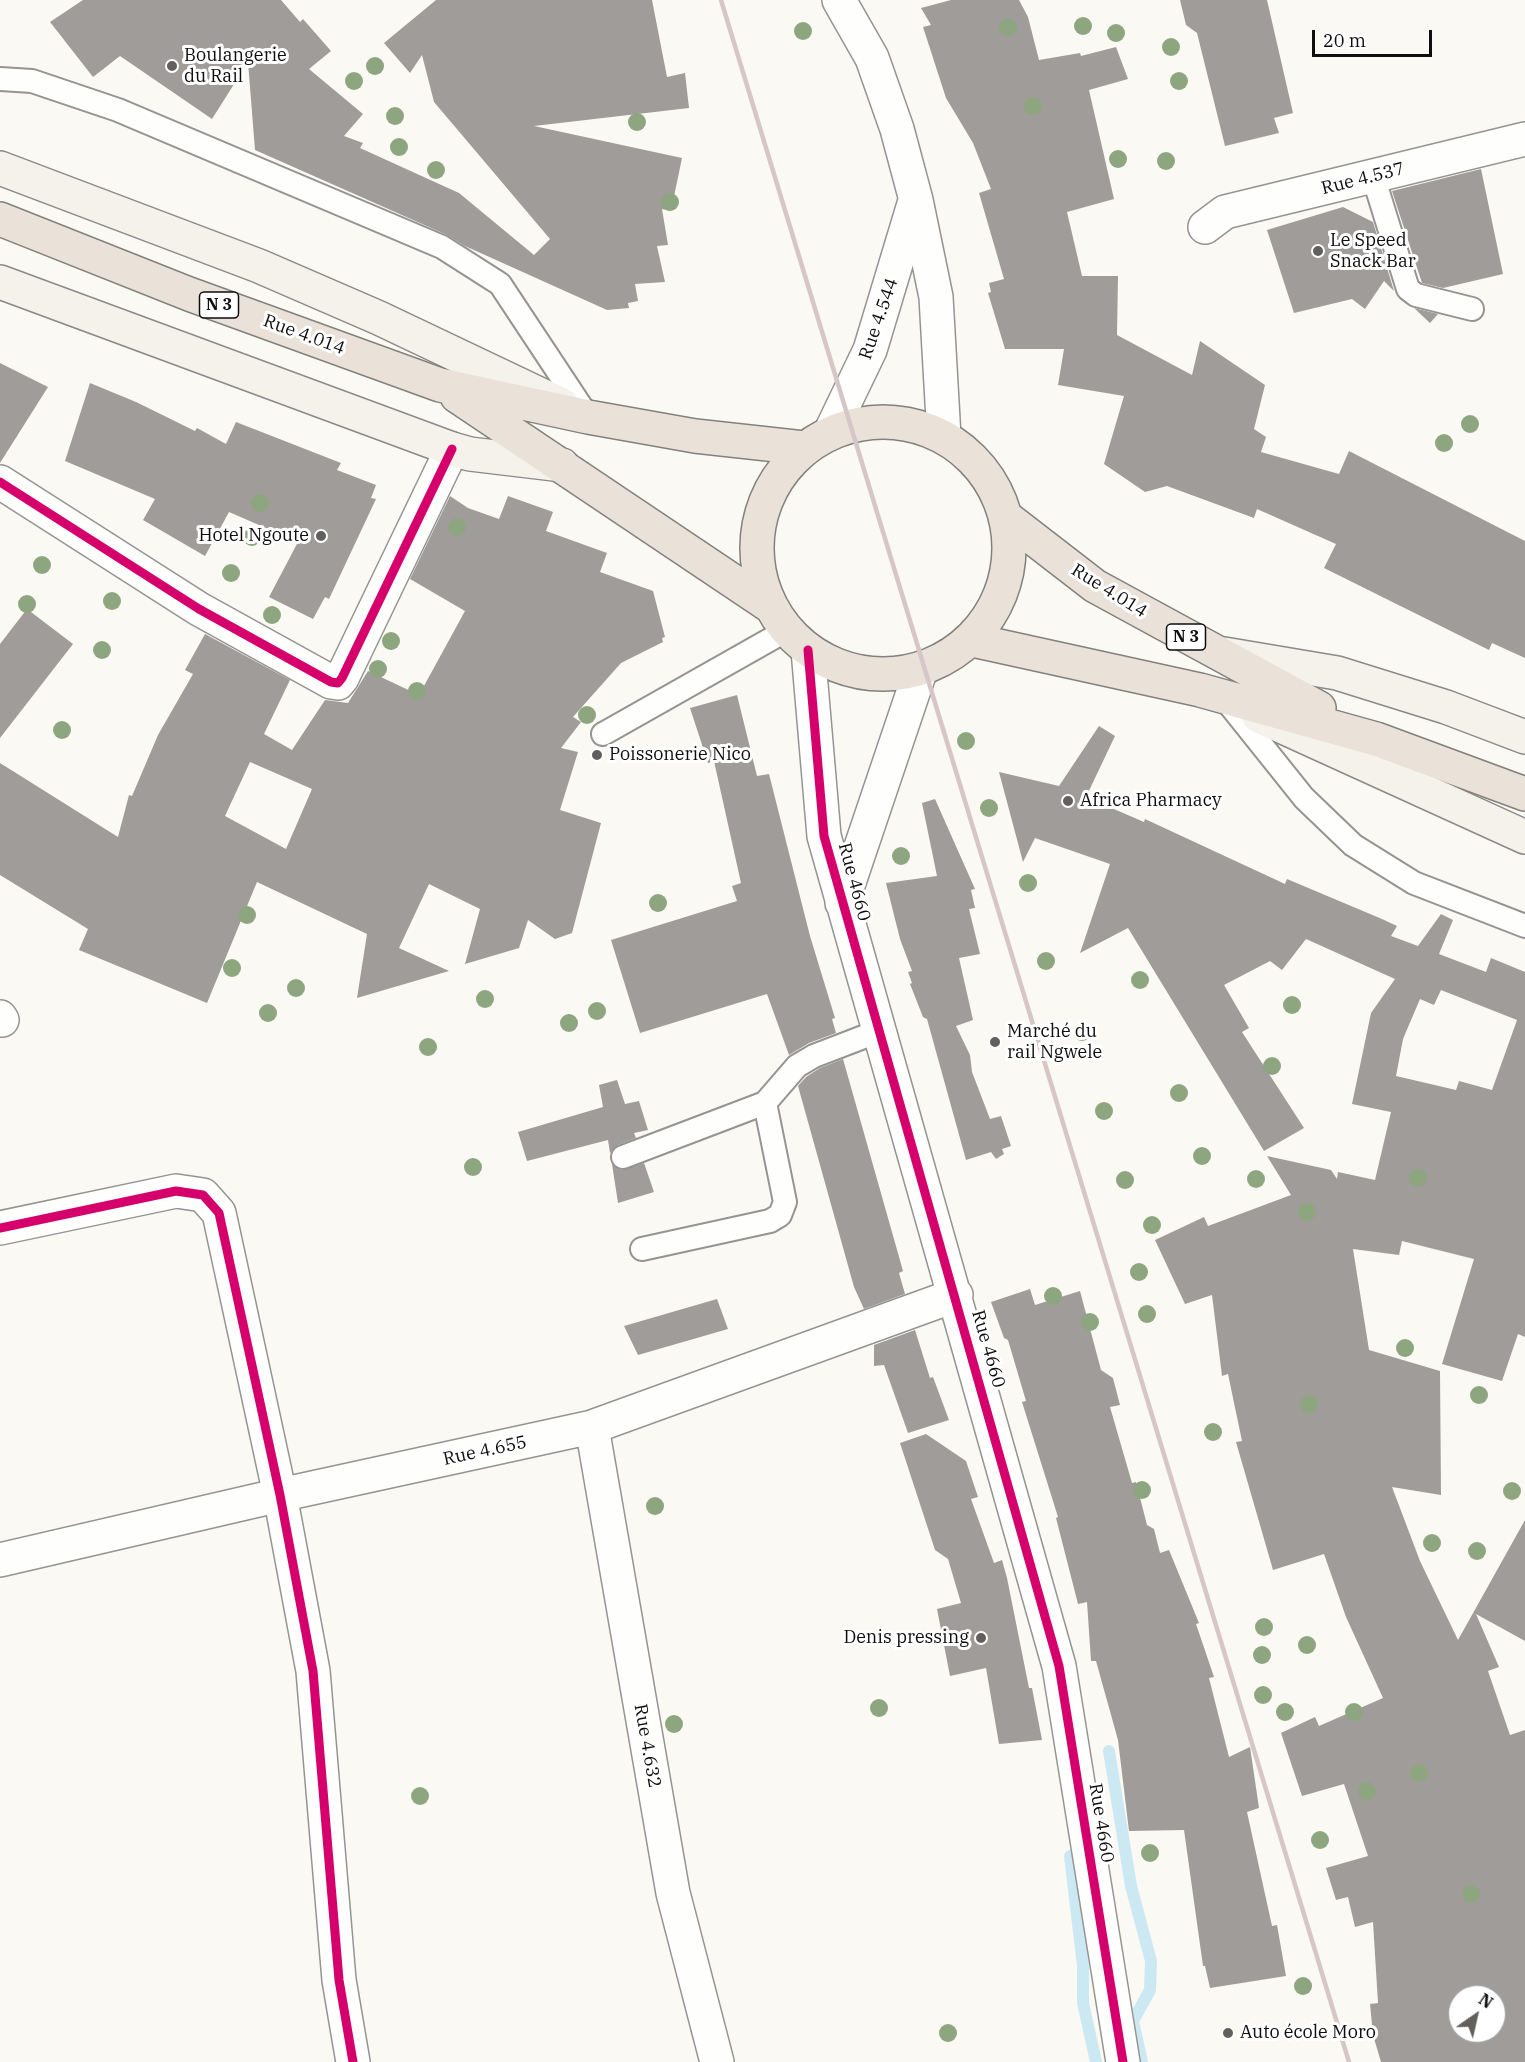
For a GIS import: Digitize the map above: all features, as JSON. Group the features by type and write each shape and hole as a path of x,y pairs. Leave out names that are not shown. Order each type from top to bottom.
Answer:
{"highway":[{"name":"Rue 4.014","path":"0,219 189,294 440,385 588,417 695,436 817,440"},
{"name":"Rue 4.014","path":"440,385 562,465 835,664 862,673 892,674 921,669"},
{"path":"789,629 760,578 756,550 759,520 768,493 784,468 817,440 851,425 882,421 914,425 944,436 966,451 984,471 998,494 1007,518 1011,544 1009,571 1001,596 989,620 972,640 921,669"},
{"name":"Rue 4.014","path":"1007,518 1095,586 1212,652 1376,739"},
{"name":"Rue 4.014","path":"972,640 1214,696 1376,739 1525,794"}],"main road":[{"path":"0,168 259,266 379,318 588,417"},
{"path":"0,282 452,449 470,454 562,465"},
{"path":"1212,652 1337,673 1446,707 1525,737"},
{"path":"1214,696 1525,837"}],"street":[{"path":"839,0 872,58 897,129 916,200 936,297 944,436"},
{"name":"Rue 4.537","path":"1204,227 1225,212 1525,139"},
{"name":"Rue 4.544","path":"817,440 870,350 916,200"},
{"path":"0,482 199,609 331,682 338,682 452,449"},
{"name":"Rue 4660","path":"789,629 824,836 956,1295 1059,1666 1123,2062"},
{"name":"Rue 4660","path":"842,903 921,669"},
{"path":"0,1228 176,1191 203,1195 219,1213 280,1495 313,1671 339,1980 353,2062"},
{"name":"Rue 4.655","path":"0,1560 280,1495 592,1427 956,1295"},
{"name":"Rue 4.632","path":"592,1427 673,1893 717,2062"}],"lane":[{"path":"0,79 32,81 118,110 442,247 500,284 588,417"},
{"path":"1374,176 1408,289 1416,295 1472,309"},
{"path":"603,734 789,629"},
{"path":"1214,696 1304,798 1353,845 1414,882 1525,926"},
{"path":"623,1157 765,1103 797,1066 814,1056 879,1031"},
{"path":"642,1249 770,1221 780,1215 784,1202 765,1103"}],"building":[{"path":"83,0 281,0 300,22 303,19 331,51 309,69 363,114 344,136 363,143 360,148 459,193 534,255 550,239 434,102 422,55 410,73 384,43 436,0 652,0 667,77 685,73 689,108 534,126 682,158 671,211 662,209 668,245 657,246 665,282 635,284 638,301 628,303 629,308 607,310 465,246 447,235 255,150 248,62 212,119 120,56 93,77 50,22"},
{"path":"951,0 1019,0 1028,17 1039,60 1080,53 1081,56 1116,47 1128,79 1089,90 1114,199 1067,212 1082,276 1118,276 1117,335 1192,375 1200,341 1265,385 1254,429 1266,437 1261,452 1339,474 1349,451 1525,541 1525,658 1492,643 1489,650 1324,568 1336,544 1257,509 1254,518 1167,486 1145,492 1104,464 1124,396 1058,385 1064,349 1005,349 988,293 991,292 989,283 1004,279 979,193 991,189 973,143 946,98 923,27 931,25 921,8"},
{"path":"1180,0 1267,0 1293,113 1274,118 1279,133 1225,146 1197,33 1186,25"},
{"path":"1481,169 1503,274 1443,288 1422,283 1392,191"},
{"name":"Le Speed Snack Bar","path":"1343,207 1373,222 1394,291 1384,281 1365,309 1352,299 1294,313 1267,230"},
{"path":"1414,308 1438,314 1430,323"},
{"path":"0,363 48,387 0,463"},
{"path":"90,383 136,402 195,431 197,428 226,444 236,422 341,463 337,470 376,485 371,498 376,499 329,599 325,597 313,619 269,597 298,542 229,512 205,556 143,520 155,499 65,461"},
{"path":"450,496 468,508 499,519 508,496 553,512 546,531 607,553 600,572 653,591 665,637 662,638 663,642 621,663 573,717 581,722 561,748 578,752 560,810 601,823 572,933 555,939 528,920 519,948 465,964 480,909 429,884 399,948 449,971 357,998 367,934 257,882 207,1003 79,950 88,929 0,875 0,763 118,837 129,795 132,796 158,735 193,674 185,670 205,634 290,680 264,734 292,750 325,700 348,703 368,671 419,695 465,611 410,579","holes":["250,762 312,789 286,849 225,816"]},
{"path":"27,609 73,644 0,738 0,644"},
{"path":"737,695 757,776 769,774 810,936 835,1018 832,1019 836,1033 809,1043 789,1055 767,994 640,1033 611,940 737,901 732,886 741,883 714,761 708,763 690,708"},
{"path":"1099,726 1115,736 1086,797 1144,822 1145,819 1285,884 1287,879 1382,919 1397,926 1391,936 1418,946 1441,914 1453,920 1439,954 1486,972 1491,958 1525,972 1525,1337 1518,1334 1502,1381 1442,1364 1474,1259 1402,1241 1399,1255 1353,1249 1369,1350 1440,1371 1441,1495 1392,1487 1420,1561 1458,1640 1525,1520 1525,1641 1476,1614 1499,1667 1488,1671 1510,1735 1525,1730 1525,2062 1381,2062 1373,2035 1370,2004 1378,2003 1373,1922 1355,1927 1348,1897 1336,1900 1326,1868 1368,1856 1344,1784 1302,1796 1281,1733 1315,1717 1319,1726 1383,1698 1346,1617 1324,1554 1273,1570 1236,1442 1242,1441 1228,1374 1222,1376 1212,1295 1185,1304 1155,1240 1204,1217 1208,1226 1291,1195 1267,1156 1331,1170 1337,1179 1338,1172 1375,1180 1391,1112 1352,1104 1371,1013 1395,979 1306,939 1282,970 1270,961 1224,985 1249,1028 1242,1032 1304,1128 1264,1151 1128,928 1080,953 1110,864 1035,838 1023,862 999,772 1059,786","holes":["1441,990 1517,1020 1492,1090 1459,1081 1456,1090 1396,1076 1403,1039 1420,999 1434,1005"]},
{"path":"935,799 975,889 971,890 975,908 969,909 980,954 959,958 973,1020 956,1026 970,1055 972,1072 990,1119 1001,1116 1011,1146 1002,1149 1004,1154 996,1159 991,1152 966,1160 927,1019 923,1017 910,984 912,983 908,972 912,971 900,939 886,883 937,876 922,803"},
{"path":"843,1059 903,1271 899,1273 905,1294 864,1309 854,1287 798,1086 806,1077 820,1068"},
{"path":"617,1080 625,1104 639,1101 648,1130 634,1133 636,1138 618,1145 610,1153 608,1140 527,1161 518,1132 603,1107 599,1085"},
{"path":"644,1163 654,1192 618,1203 612,1164 621,1170"},
{"path":"1030,1289 1035,1305 1080,1291 1101,1370 1113,1378 1120,1405 1110,1407 1132,1483 1136,1482 1147,1525 1154,1529 1160,1553 1169,1550 1199,1623 1196,1624 1214,1677 1209,1678 1229,1757 1250,1747 1259,1808 1247,1812 1272,1926 1277,1925 1286,1976 1210,1988 1205,1966 1203,1966 1184,1830 1129,1831 1118,1740 1096,1661 1091,1661 1087,1602 1078,1604 1056,1518 1058,1517 1022,1402 1026,1401 1008,1340 1004,1338 991,1302"},
{"path":"717,1299 728,1329 638,1355 624,1326"},
{"path":"915,1330 930,1378 933,1377 949,1420 908,1433 884,1365 874,1366 874,1345"},
{"path":"926,1434 966,1461 978,1497 971,1499 994,1563 1002,1560 1007,1578 1042,1740 999,1744 986,1668 950,1676 937,1609 961,1603 948,1559 935,1550 900,1443"}],"waterway":[{"path":"1109,1751 1131,1886 1151,1961 1150,1990 1133,2021 1142,2062"},
{"path":"1070,1856 1083,1966 1083,2003 1096,2062"}],"railway":[{"path":"721,0 1349,2062"}],"cycle path":[{"path":"0,482 199,609 331,682 338,683 452,449"},
{"path":"808,650 824,836 1059,1666 1123,2062"},
{"path":"0,1228 176,1191 203,1195 219,1213 280,1495 313,1671 339,1980 353,2062"}],"place":[{"name":"Boulangerie du Rail","path":"172,66"},
{"name":"Le Speed Snack Bar","path":"1318,251"},
{"name":"Hotel Ngoute","path":"321,536"},
{"name":"Poissonerie Nico","path":"597,755"},
{"name":"Africa Pharmacy","path":"1068,801"},
{"name":"Marché du rail Ngwele","path":"995,1042"},
{"name":"Denis pressing","path":"981,1638"},
{"name":"Auto école Moro","path":"1228,2033"}]}
